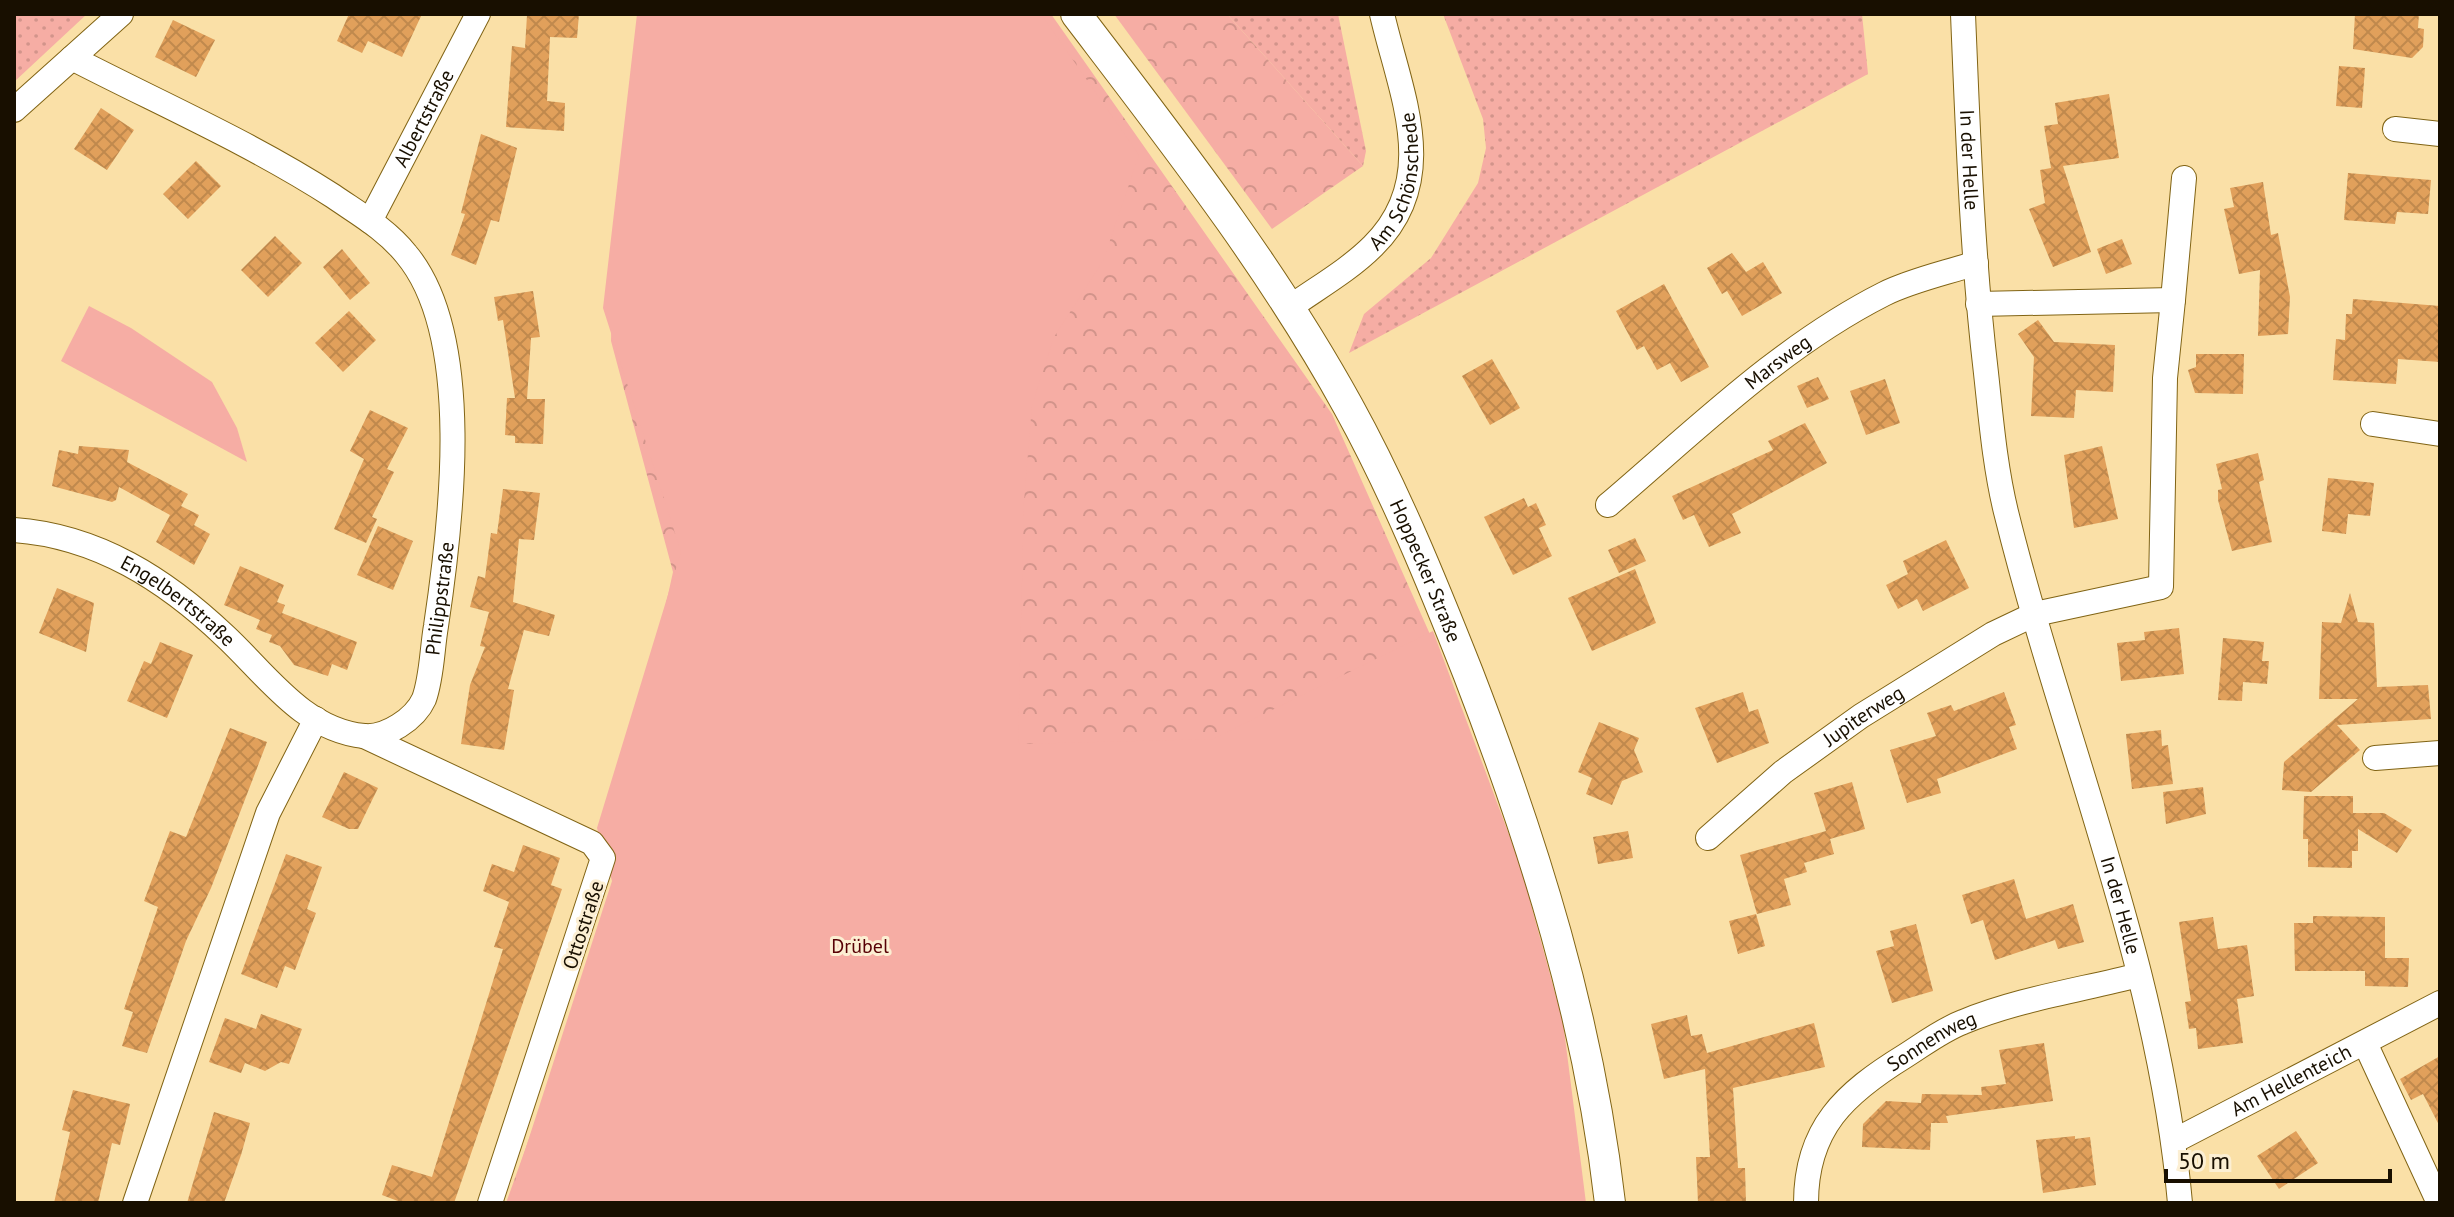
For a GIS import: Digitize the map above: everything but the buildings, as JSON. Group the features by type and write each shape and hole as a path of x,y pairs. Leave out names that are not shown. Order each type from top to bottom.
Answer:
{"street":[{"path":"14,110 121,14"},
{"name":"Albertstraße","path":"370,221 478,14"},
{"name":"Hoppecker Straße","path":"1076,14 1183,154 1289,308 1348,405 1420,554 1500,759 1546,897 1582,1025 1596,1095 1610,1203"},
{"name":"Am Schönschede","path":"1289,308 1375,245 1401,208 1410,185 1414,157 1410,119 1382,14"},
{"name":"In der Helle","path":"1963,14 1978,304 1997,466 2035,614 2139,975 2174,1141 2180,1203"},
{"name":"Philippstraße","path":"72,58 298,174 370,221 407,255 428,289 444,347 452,433 445,568 424,698 401,725 364,736"},
{"path":"2395,129 2440,134"},
{"path":"2035,614 2157,589 2164,584 2163,435 2184,178"},
{"name":"Marsweg","path":"1608,505 1765,372 1843,317 1887,293 1976,263"},
{"path":"1978,304 2173,300"},
{"path":"2373,424 2440,434"},
{"name":"Engelbertstraße","path":"14,530 94,549 155,576 226,636 291,702 316,719"},
{"name":"Jupiterweg","path":"1708,838 1783,772 1861,716 1993,634 2035,614"},
{"path":"135,1203 268,813 316,719 364,736"},
{"name":"Ottostraße","path":"364,736 592,843 603,858 490,1203"},
{"path":"2375,758 2440,753"},
{"name":"Sonnenweg","path":"1806,1203 1807,1171 1817,1140 1832,1114 1870,1078 1945,1030 1974,1018 2139,975"},
{"name":"Am Hellenteich","path":"2174,1141 2440,1003"},
{"name":"Am Hellenteich","path":"2365,1043 2439,1203"}],"green space":[{"path":"14,14 87,14 14,82"},
{"name":"Drübel","path":"637,14 1041,14 1139,155 1103,261 1054,337 1032,405 1024,502 1018,744 1213,739 1433,631 1520,864 1563,1022 1586,1203 508,1203 612,881 597,828 681,552 603,308"},
{"name":"Drübel","path":"642,14 1051,14 1332,414 1441,659 1578,1203 506,1203 662,767 654,658 673,572 611,341 612,291"},
{"path":"1114,14 1227,14 1363,166 1272,229"},
{"path":"1227,14 1338,14 1366,151 1363,166"},
{"path":"1443,14 1862,14 1868,74 1349,353 1364,314 1431,258 1478,183 1486,148 1483,119"},
{"path":"89,306 131,328 212,382 237,428 247,462 61,361"}]}
